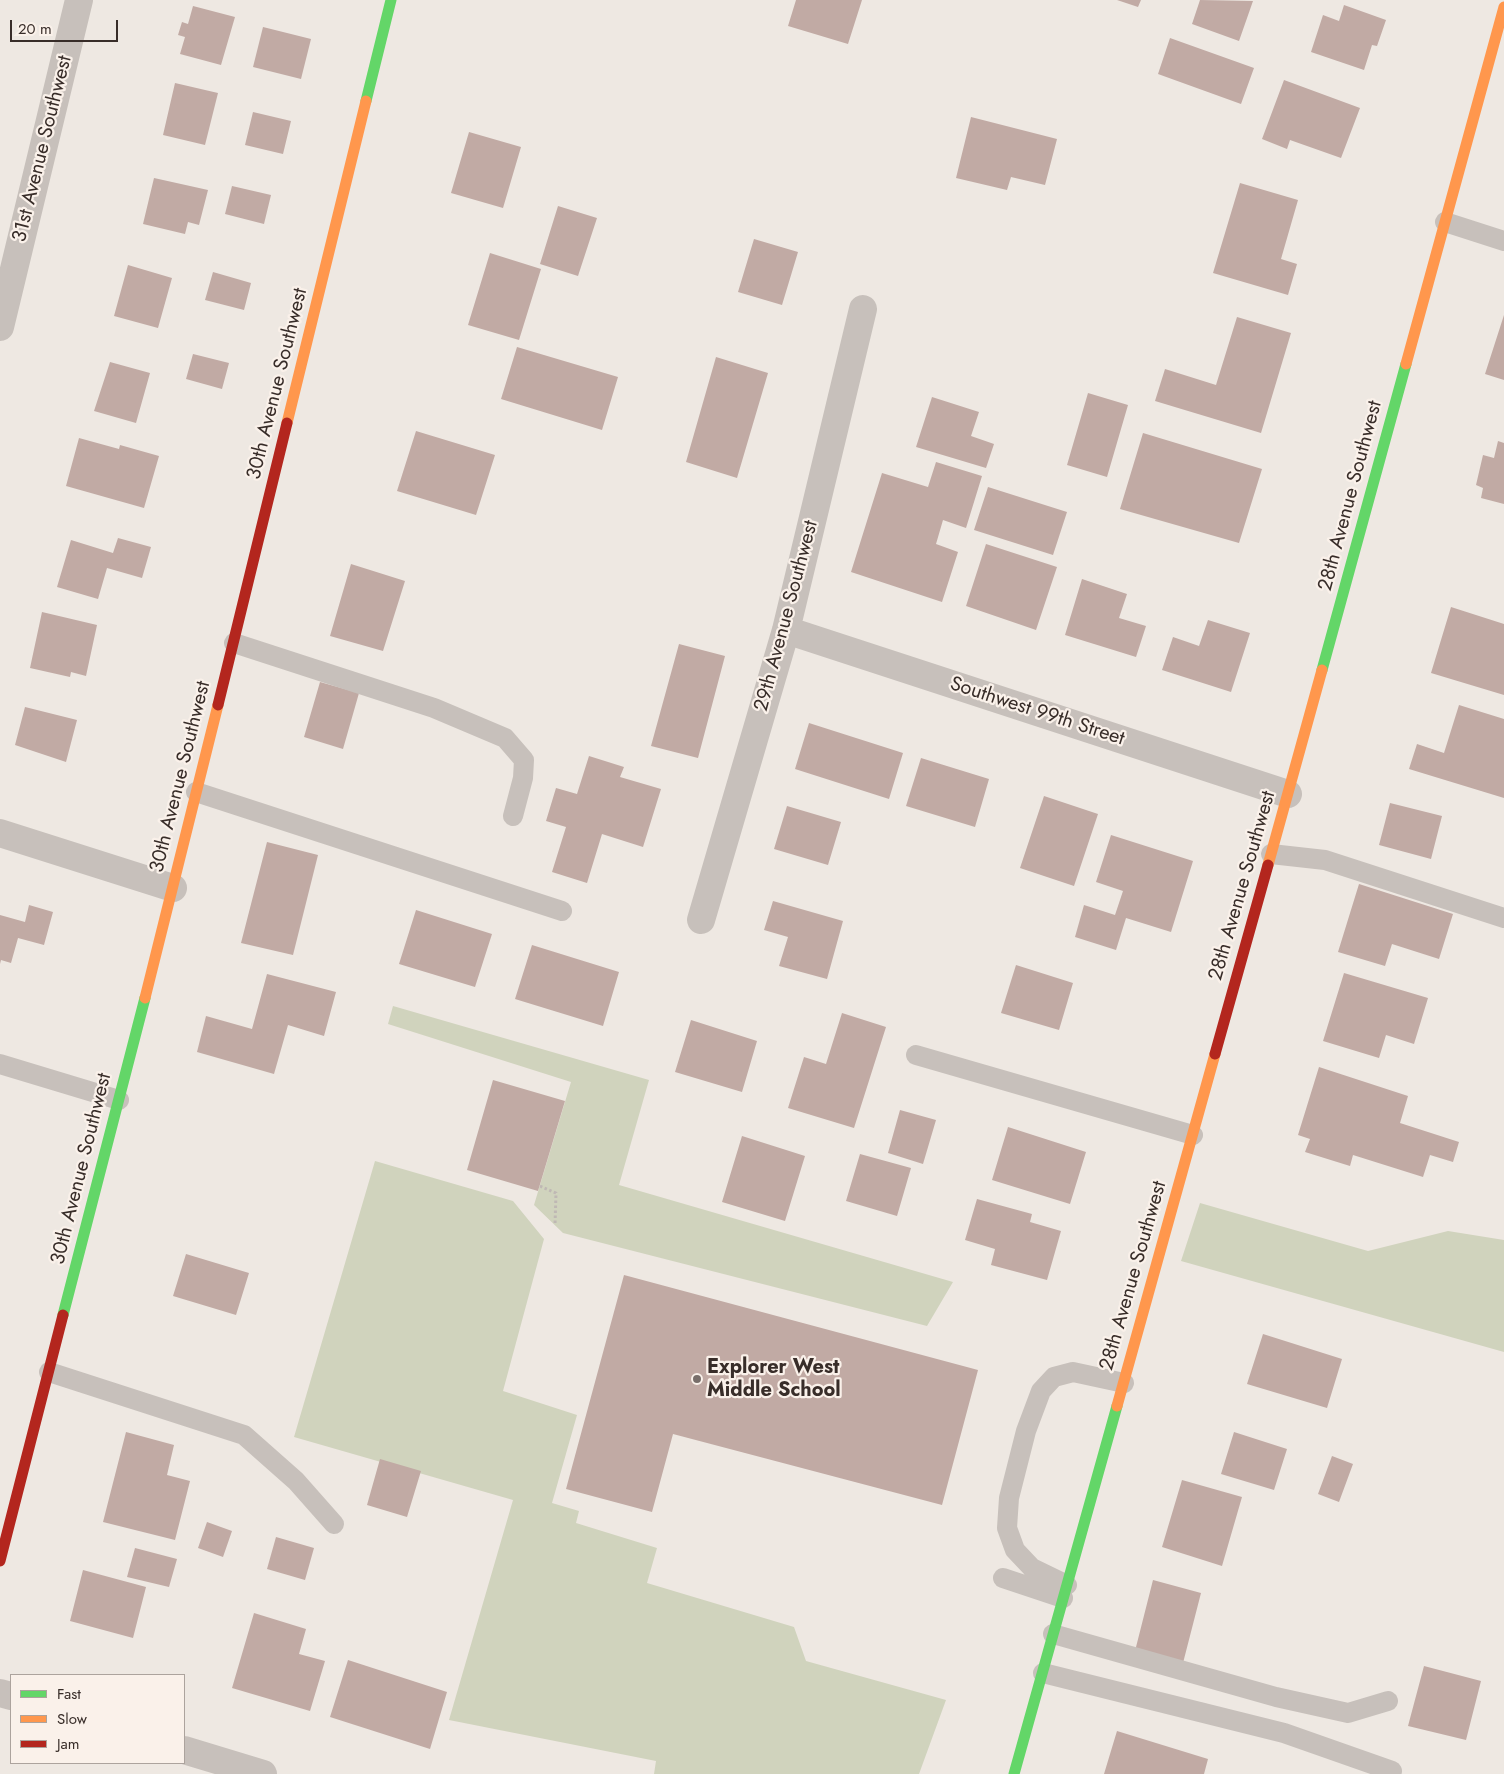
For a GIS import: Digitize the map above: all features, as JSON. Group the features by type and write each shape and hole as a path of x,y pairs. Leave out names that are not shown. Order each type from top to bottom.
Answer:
{"street":[{"name":"31st Avenue Southwest","path":"0,327 79,0"},
{"name":"30th Avenue Southwest","path":"0,1561 173,888 391,0"},
{"name":"28th Avenue Southwest","path":"1014,1774 1288,794 1504,7"},
{"name":"29th Avenue Southwest","path":"701,920 786,630 863,309"},
{"name":"Southwest 99th Street","path":"786,630 1288,794"},
{"path":"0,833 173,888"},
{"path":"185,1750 263,1774"}],"lane":[{"path":"1445,222 1504,241"},
{"path":"234,642 434,708 505,738 524,760 523,778 513,816"},
{"path":"196,792 562,911"},
{"path":"1271,854 1325,860 1504,918"},
{"path":"916,1055 1193,1135"},
{"path":"0,1064 119,1100"},
{"path":"49,1372 244,1435 296,1481 334,1524"},
{"path":"1065,1591 1032,1568 1014,1550 1007,1528 1009,1498 1026,1431 1041,1391 1054,1377 1073,1372 1124,1384"},
{"path":"1003,1578 1065,1591"},
{"path":"1053,1634 1276,1697 1348,1713 1388,1701"},
{"path":"1043,1673 1284,1733 1392,1772"}],"path":[{"path":"540,1186 556,1193 555,1225"}],"green space":[{"path":"393,1006 649,1080 619,1185 953,1282 927,1326 563,1233 534,1205 571,1082 388,1024"},
{"path":"375,1161 513,1201 544,1239 503,1391 577,1415 552,1503 579,1511 576,1523 657,1548 647,1583 794,1627 806,1661 946,1700 919,1774 654,1774 656,1761 449,1720 513,1500 294,1437"},
{"path":"1200,1203 1368,1251 1448,1231 1504,1240 1504,1352 1181,1261"}],"building":[{"path":"796,0 862,0 848,44 788,26"},
{"path":"1117,0 1141,0 1138,7"},
{"path":"1200,0 1253,1 1239,41 1192,24"},
{"path":"1344,5 1386,20 1377,46 1372,45 1364,70 1311,52 1323,15 1339,21"},
{"path":"193,6 235,17 221,65 180,54 185,37 178,35 182,22 188,24"},
{"path":"263,27 311,39 301,79 253,67"},
{"path":"1170,38 1254,68 1241,104 1158,74"},
{"path":"1284,80 1360,108 1341,158 1290,140 1287,149 1262,139"},
{"path":"175,83 218,93 205,145 163,135"},
{"path":"253,112 291,121 283,154 245,145"},
{"path":"971,117 1057,139 1045,185 1011,177 1007,190 956,178"},
{"path":"469,132 521,147 503,208 451,193"},
{"path":"154,178 208,190 199,225 188,222 185,234 143,224"},
{"path":"1240,183 1298,200 1281,259 1297,264 1288,295 1213,273"},
{"path":"232,186 271,195 264,224 225,214"},
{"path":"558,206 597,218 578,276 540,264"},
{"path":"754,239 798,252 782,305 738,292"},
{"path":"490,253 541,269 519,340 468,325"},
{"path":"128,265 172,278 158,328 114,316"},
{"path":"213,272 251,283 244,310 205,300"},
{"path":"1504,315 1504,380 1485,374"},
{"path":"1237,317 1291,333 1261,433 1155,401 1165,369 1216,385"},
{"path":"517,347 618,377 602,430 501,399"},
{"path":"193,354 229,363 222,389 186,379"},
{"path":"716,357 768,373 737,478 686,462"},
{"path":"110,362 150,373 136,423 94,411"},
{"path":"1088,393 1128,405 1107,477 1067,465"},
{"path":"932,397 979,412 971,436 994,444 986,468 916,447"},
{"path":"416,431 495,455 476,515 397,491"},
{"path":"1143,433 1262,469 1239,543 1120,509"},
{"path":"79,438 119,449 120,445 159,456 144,508 66,486"},
{"path":"1498,441 1504,443 1504,504 1481,498 1483,488 1476,485 1483,455 1494,458"},
{"path":"936,462 982,476 966,528 943,520 936,544 958,552 942,602 851,572 882,473 928,487"},
{"path":"988,487 1067,512 1053,555 974,530"},
{"path":"118,538 151,547 142,578 107,568 98,599 57,587 71,540 113,553"},
{"path":"986,544 1057,567 1036,630 966,606"},
{"path":"351,564 405,581 383,651 330,636"},
{"path":"1082,579 1127,594 1119,618 1146,626 1136,657 1065,635"},
{"path":"1451,607 1504,624 1504,695 1431,673"},
{"path":"42,612 97,625 86,676 71,672 70,677 30,668"},
{"path":"1208,620 1250,633 1231,692 1162,670 1173,637 1199,646"},
{"path":"679,644 725,656 698,758 651,746"},
{"path":"320,682 359,693 343,749 304,737"},
{"path":"1459,705 1504,719 1504,798 1409,769 1417,744 1444,753"},
{"path":"25,707 77,720 66,762 15,745"},
{"path":"809,723 903,753 889,799 795,769"},
{"path":"589,756 624,767 620,777 661,789 643,847 602,834 587,883 552,872 566,827 546,821 556,788 577,794"},
{"path":"921,758 989,779 975,827 906,806"},
{"path":"1044,796 1098,814 1074,886 1020,868"},
{"path":"1390,803 1442,816 1431,859 1379,845"},
{"path":"787,806 841,822 828,865 774,849"},
{"path":"1111,835 1193,861 1171,932 1126,918 1116,950 1075,937 1084,905 1115,915 1123,891 1096,882"},
{"path":"267,842 318,855 293,955 241,943"},
{"path":"1359,884 1453,914 1439,959 1392,944 1385,966 1338,952"},
{"path":"773,901 843,921 827,979 779,966 788,937 764,930"},
{"path":"29,905 53,912 44,945 18,938 11,963 1,960 0,964 0,915 25,922"},
{"path":"416,910 492,934 475,987 399,964"},
{"path":"532,945 619,972 603,1026 515,999"},
{"path":"1016,965 1073,983 1059,1030 1001,1013"},
{"path":"1344,973 1428,998 1414,1044 1386,1035 1379,1058 1323,1041"},
{"path":"267,974 336,992 324,1036 288,1025 274,1074 197,1052 206,1016 252,1029"},
{"path":"842,1013 886,1027 854,1128 788,1108 804,1057 826,1064"},
{"path":"691,1020 757,1041 742,1092 675,1072"},
{"path":"1319,1067 1408,1096 1400,1123 1459,1142 1453,1162 1430,1155 1423,1177 1353,1155 1350,1166 1305,1152 1310,1139 1298,1135"},
{"path":"493,1080 565,1101 538,1191 467,1170"},
{"path":"900,1110 936,1120 923,1164 888,1153"},
{"path":"1008,1127 1086,1152 1070,1204 992,1180"},
{"path":"742,1136 805,1156 785,1221 722,1202"},
{"path":"860,1154 911,1168 897,1216 846,1201"},
{"path":"977,1199 1032,1214 1030,1222 1061,1231 1047,1280 991,1265 995,1249 965,1240"},
{"path":"186,1254 249,1273 236,1315 173,1296"},
{"path":"624,1275 978,1370 942,1505 673,1434 652,1512 566,1489"},
{"path":"1263,1334 1342,1359 1327,1408 1247,1384"},
{"path":"126,1432 174,1445 167,1475 190,1481 175,1540 103,1522"},
{"path":"1234,1432 1287,1449 1274,1490 1221,1474"},
{"path":"1332,1456 1353,1464 1339,1502 1318,1494"},
{"path":"380,1459 421,1471 407,1517 367,1505"},
{"path":"1182,1480 1242,1497 1222,1566 1162,1547"},
{"path":"207,1522 232,1531 223,1557 198,1548"},
{"path":"276,1537 314,1548 305,1580 267,1569"},
{"path":"135,1548 177,1559 169,1587 127,1577"},
{"path":"83,1570 146,1587 133,1638 70,1621"},
{"path":"1153,1580 1201,1593 1183,1663 1135,1651"},
{"path":"254,1613 306,1629 299,1654 325,1661 310,1711 232,1688"},
{"path":"348,1660 447,1692 430,1749 330,1717"},
{"path":"1424,1666 1481,1681 1466,1740 1408,1726"},
{"path":"1117,1731 1208,1759 1204,1774 1104,1774"}],"traffic: fast":[{"path":"366,101 391,0"},
{"path":"1322,670 1406,364"},
{"path":"63,1315 145,998"},
{"path":"1014,1774 1117,1406"}],"traffic: slow":[{"path":"1406,364 1504,7"},
{"path":"287,423 366,101"},
{"path":"1268,865 1322,670"},
{"path":"145,998 218,705"},
{"path":"1117,1406 1215,1054"}],"traffic: jam":[{"path":"218,705 287,423"},
{"path":"1215,1054 1268,865"},
{"path":"0,1561 63,1315"}],"place":[{"name":"Explorer West Middle School","path":"697,1379"}]}
